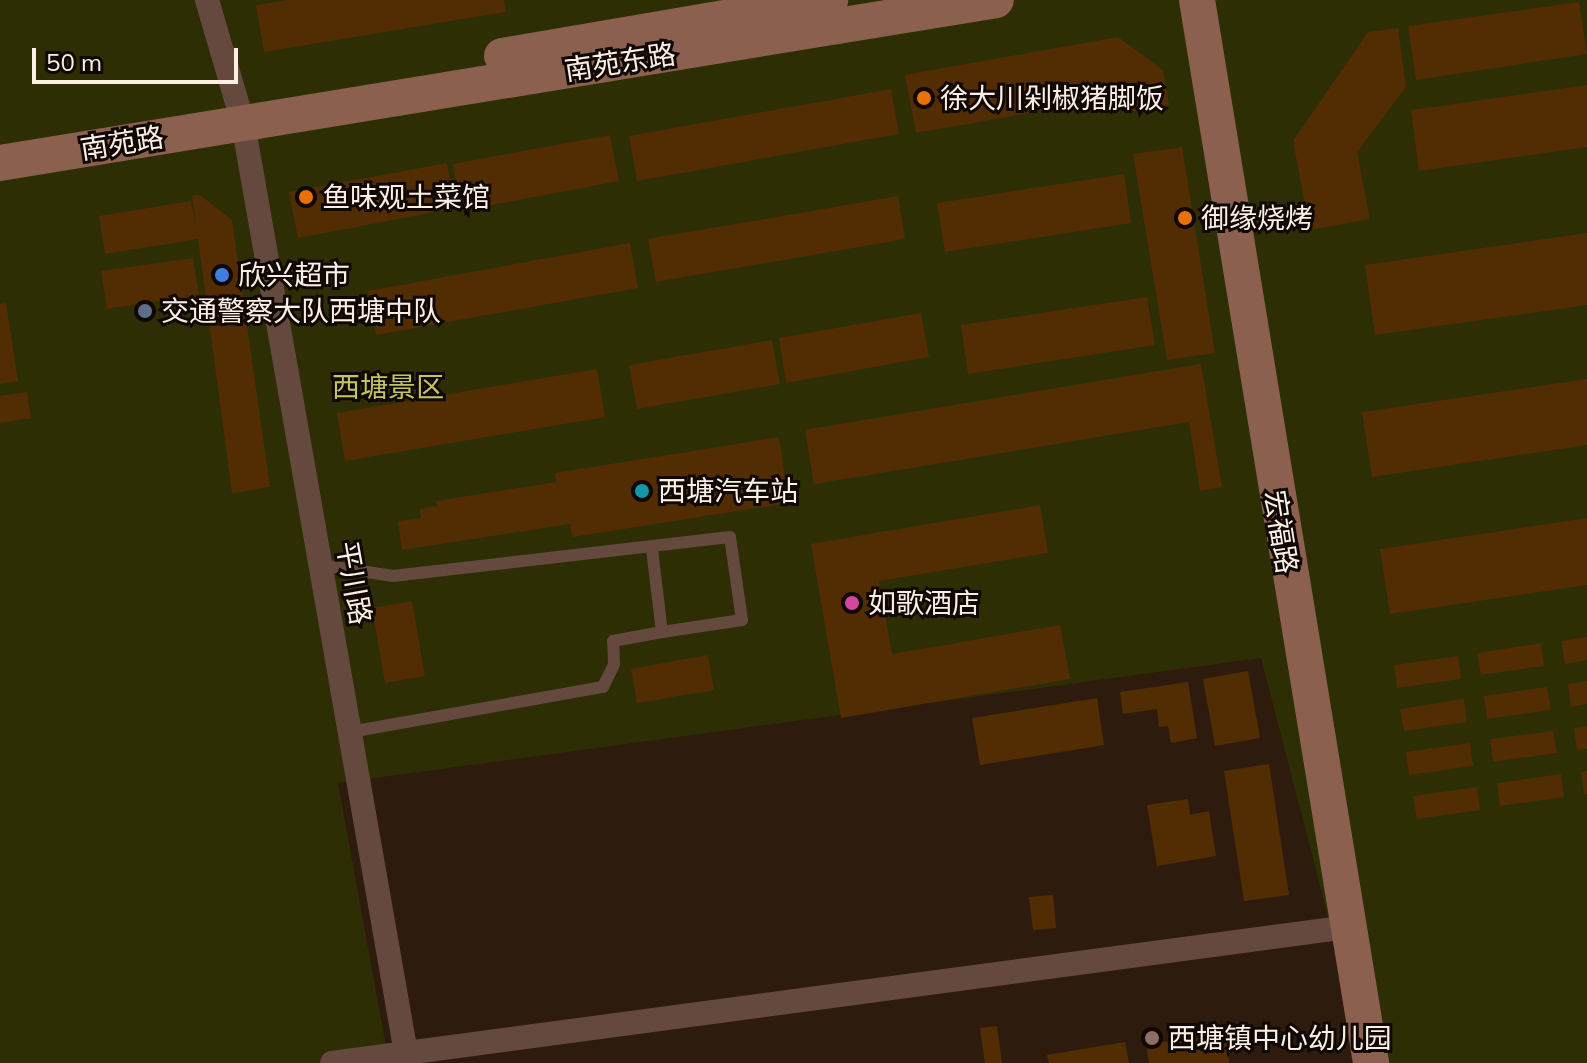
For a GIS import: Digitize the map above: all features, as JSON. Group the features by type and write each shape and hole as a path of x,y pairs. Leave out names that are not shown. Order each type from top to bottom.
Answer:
{"main road":[{"name":"南苑东路","path":"241,112 830,0"},
{"name":"南苑东路","path":"241,112 996,0"},
{"name":"宏福路","path":"1197,0 1371,1063"},
{"name":"南苑路","path":"0,140 241,112"},
{"name":"南苑路","path":"0,163 241,112"}],"street":[{"name":"平川路","path":"207,0 241,112 406,1053"},
{"path":"332,1063 1347,927"}],"lane":[{"path":"321,565 393,576 652,549 730,537 742,620 613,641 614,664 603,687 350,732"},
{"path":"652,549 662,632"}],"green space":[{"name":"西塘景区","path":"0,0 1587,0 1587,1063 1366,1063 1261,658 338,783 389,1063 0,1063"}],"building":[{"path":"288,0 504,0 506,12 264,52 256,5"},
{"path":"1579,2 1587,54 1416,80 1408,26"},
{"path":"1398,28 1406,87 1357,152 1370,219 1310,230 1293,141 1368,32"},
{"path":"1118,37 1163,70 1169,105 1123,113 1120,97 916,133 905,75"},
{"path":"1587,85 1587,147 1419,171 1411,110"},
{"path":"891,89 899,134 637,181 629,136"},
{"path":"610,135 619,181 461,211 453,164"},
{"path":"1182,147 1215,353 1167,360 1133,154"},
{"path":"447,163 456,208 298,238 289,192"},
{"path":"1124,174 1131,223 945,252 937,203"},
{"path":"200,195 232,220 270,487 232,493 198,239 105,254 99,216 191,201 197,229 192,196"},
{"path":"898,196 905,239 656,282 648,239"},
{"path":"1587,233 1587,305 1375,335 1365,265"},
{"path":"630,243 638,288 376,335 368,291"},
{"path":"193,258 199,295 107,309 101,271"},
{"path":"1147,297 1155,345 968,374 961,325"},
{"path":"6,303 18,381 0,384 0,304"},
{"path":"921,313 929,357 786,383 779,338"},
{"path":"772,340 780,384 637,409 629,365"},
{"path":"1201,364 1222,487 1200,491 1189,422 814,484 805,430"},
{"path":"597,369 605,417 345,461 337,413"},
{"path":"1587,379 1587,445 1372,477 1362,412"},
{"path":"27,392 31,418 0,423 0,396"},
{"name":"西塘汽车站","path":"779,437 789,503 572,537 570,524 402,550 398,521 421,518 420,509 437,506 436,501 556,482 555,473"},
{"name":"如歌酒店","path":"1040,505 1048,553 879,581 892,654 1060,625 1070,679 841,718 811,544"},
{"path":"1587,518 1587,585 1390,614 1380,549"},
{"path":"412,601 425,676 385,683 372,608"},
{"path":"1587,637 1587,660 1565,664 1561,641"},
{"path":"1541,643 1544,666 1481,675 1477,653"},
{"path":"708,655 714,690 637,703 631,669"},
{"path":"1458,656 1461,679 1397,688 1394,665"},
{"path":"1248,671 1260,738 1215,746 1203,679"},
{"path":"1587,681 1587,704 1571,707 1568,684"},
{"path":"1188,682 1197,738 1171,743 1168,726 1159,727 1157,709 1123,714 1120,692"},
{"path":"1547,687 1551,710 1487,719 1484,696"},
{"path":"1097,698 1104,745 980,765 972,718"},
{"path":"1464,699 1467,722 1404,731 1400,709"},
{"path":"1587,726 1587,749 1577,750 1574,728"},
{"path":"1553,731 1557,753 1493,762 1490,739"},
{"path":"1470,743 1473,766 1409,775 1406,752"},
{"path":"1269,764 1289,895 1244,901 1224,771"},
{"path":"1587,771 1587,794 1584,794 1581,772"},
{"path":"1561,774 1564,797 1500,806 1497,783"},
{"path":"1477,787 1480,810 1417,819 1413,796"},
{"path":"1188,799 1190,815 1209,811 1216,856 1157,866 1147,805"},
{"path":"1053,895 1056,928 1033,930 1029,897"},
{"path":"997,1026 1002,1063 985,1063 980,1028"},
{"path":"1225,1034 1229,1063 1149,1063 1146,1044"},
{"path":"1125,1042 1129,1063 1049,1063 1047,1055"}],"place":[{"name":"徐大川剁椒猪脚饭","path":"924,98"},
{"name":"鱼味观土菜馆","path":"306,197"},
{"name":"御缘烧烤","path":"1185,218"},
{"name":"欣兴超市","path":"222,275"},
{"name":"交通警察大队西塘中队","path":"145,311"},
{"name":"西塘汽车站","path":"642,491"},
{"name":"如歌酒店","path":"852,603"},
{"name":"西塘镇中心幼儿园","path":"1152,1038"}]}
